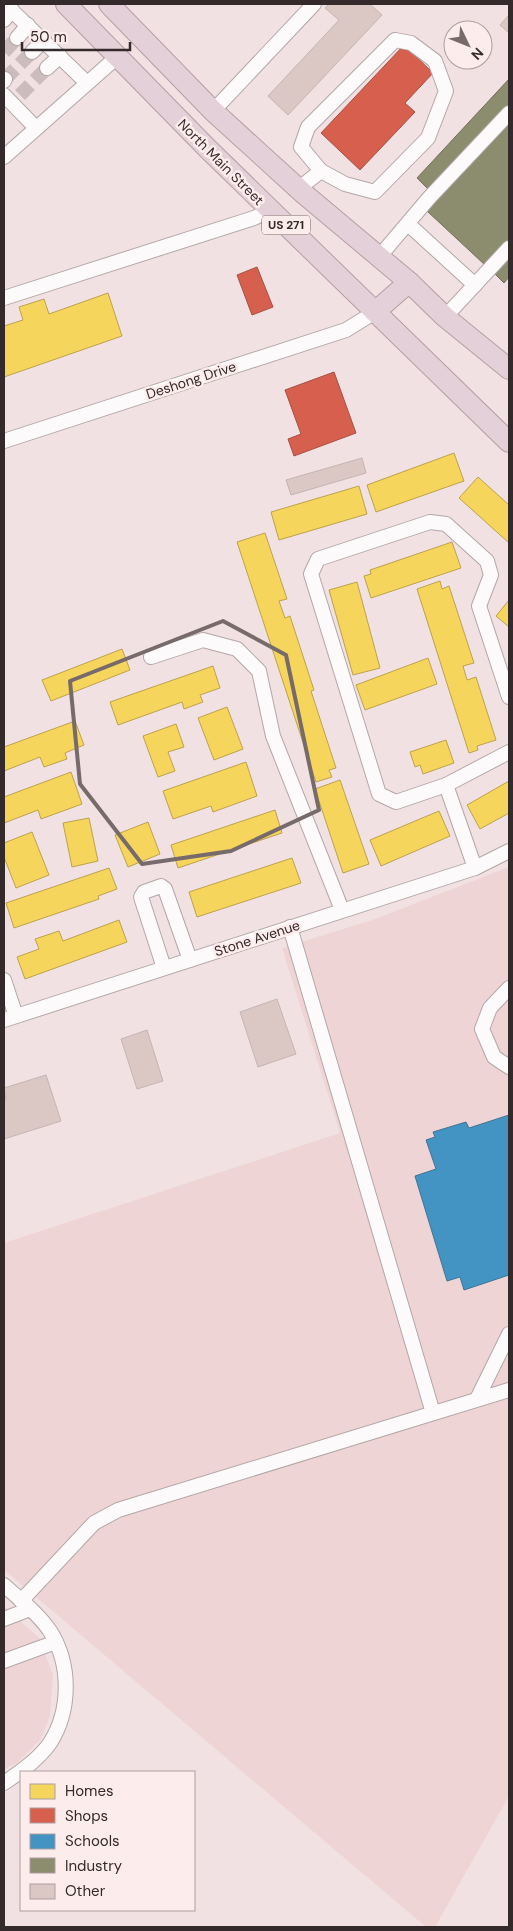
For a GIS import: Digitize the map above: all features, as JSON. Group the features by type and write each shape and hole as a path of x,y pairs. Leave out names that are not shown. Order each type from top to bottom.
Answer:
{"highway":[{"name":"North Main Street","path":"66,4 270,210 509,442"},
{"name":"US 271","path":"108,4 213,112 298,189 408,282 445,317 509,369"},
{"path":"375,312 408,282"}],"street":[{"path":"213,112 314,4"},
{"path":"7,11 28,25 86,82"},
{"path":"17,38 28,25"},
{"path":"32,52 44,40"},
{"path":"395,40 410,43 435,61 446,91 428,138 375,192 345,184 321,171 302,147 308,127 395,40"},
{"path":"47,68 60,56"},
{"path":"4,157 86,82 117,57"},
{"path":"12,98 36,128"},
{"path":"379,257 429,198 509,113"},
{"path":"298,189 321,171"},
{"path":"4,298 254,218 270,210"},
{"path":"408,224 475,285"},
{"path":"445,317 509,248"},
{"name":"Deshong Drive","path":"4,441 346,330 375,312"},
{"path":"509,697 479,606 491,575 487,561 446,524 430,522 318,559 311,574 379,794 396,802 446,784 509,752"},
{"path":"151,657 203,640 237,649 259,671 273,736 342,910"},
{"path":"446,784 475,868"},
{"name":"Stone Avenue","path":"10,1018 475,868 509,851"},
{"path":"164,968 141,897 144,892 161,886 165,889 190,960"},
{"path":"290,927 433,1413"},
{"path":"4,980 10,1018"},
{"path":"509,988 490,1008 482,1030 494,1056 509,1067"},
{"path":"477,1399 509,1334"},
{"path":"4,1618 26,1605 94,1523 118,1510 509,1390"},
{"path":"4,1585 50,1630 62,1654 66,1674 61,1721 49,1744 21,1771"},
{"path":"4,1661 56,1642"},
{"path":"4,1783 20,1771"}],"highlighted area":[{"path":"223,621 286,655 319,810 231,851 142,864 80,784 70,681"}],"shaded area":[{"path":"509,867 509,1796 435,1927 426,1927 4,1570 4,1243 340,1133 282,948 375,919"},
{"path":"4,1606 39,1638 53,1675 50,1715 41,1739 17,1763 4,1769"}],"building: Homes":[{"path":"108,293 122,336 4,377 4,326 23,320 19,307 44,299 49,314"},
{"path":"454,453 464,481 376,512 367,485"},
{"path":"478,477 509,505 509,543 459,498"},
{"path":"359,486 367,514 279,540 271,512"},
{"path":"265,533 287,599 279,601 285,618 290,616 314,690 311,691 336,768 329,770 332,777 316,782 237,542"},
{"path":"452,542 461,568 371,598 364,576 371,574 370,570"},
{"path":"440,581 442,589 449,586 474,663 463,666 467,680 476,677 496,740 477,746 478,750 469,753 417,589"},
{"path":"357,582 380,668 353,675 329,590"},
{"path":"509,600 509,627 496,616"},
{"path":"122,649 130,670 51,701 42,680"},
{"path":"428,658 437,684 365,710 356,685"},
{"path":"213,666 220,688 200,695 203,702 184,709 182,702 118,725 110,702"},
{"path":"227,707 243,749 214,760 198,718"},
{"path":"75,721 84,745 65,753 67,759 44,767 40,757 4,771 4,747"},
{"path":"176,724 184,747 168,752 175,771 158,777 143,736"},
{"path":"446,740 454,763 423,774 420,765 415,767 410,752"},
{"path":"246,762 257,796 213,812 211,806 173,819 163,791"},
{"path":"71,772 82,804 41,819 38,810 4,823 4,797"},
{"path":"340,780 369,864 343,873 315,789"},
{"path":"509,781 509,813 480,829 467,805"},
{"path":"275,810 282,833 178,868 171,845"},
{"path":"439,811 450,836 381,866 370,840"},
{"path":"89,818 98,861 72,867 63,823"},
{"path":"148,822 160,854 128,867 115,835"},
{"path":"32,832 49,875 16,888 4,857 4,843"},
{"path":"292,858 301,883 197,917 189,892"},
{"path":"109,868 117,889 98,896 99,899 14,928 6,903"},
{"path":"119,920 127,942 25,979 17,957 39,949 35,939 59,931 63,941"}],"building: Shops":[{"path":"404,45 433,73 405,103 415,112 360,170 321,133"},
{"path":"257,267 273,307 252,315 237,275"},
{"path":"334,372 356,433 294,456 288,439 301,434 285,390"}],"building: Schools":[{"path":"509,1115 509,1275 464,1290 460,1277 447,1281 415,1176 436,1169 426,1140 435,1137 433,1132 466,1122 469,1128"}],"building: Industry":[{"path":"509,79 509,104 429,190 417,178"},
{"path":"509,122 509,239 485,265 427,211"},
{"path":"509,257 509,277 504,283 494,273"}],"building: Other":[{"path":"329,4 370,4 382,15 288,115 268,96 339,20 325,8"},
{"path":"509,15 509,33 500,25"},
{"path":"362,458 366,473 291,495 286,480"},
{"path":"277,999 296,1054 258,1067 240,1012"},
{"path":"147,1030 163,1081 137,1089 121,1039"},
{"path":"46,1075 61,1121 4,1139 4,1101 6,1100 4,1088"}],"tunnel":[{"path":"4,52 17,38"},
{"path":"5,79 32,52"},
{"path":"20,95 47,68"}]}
